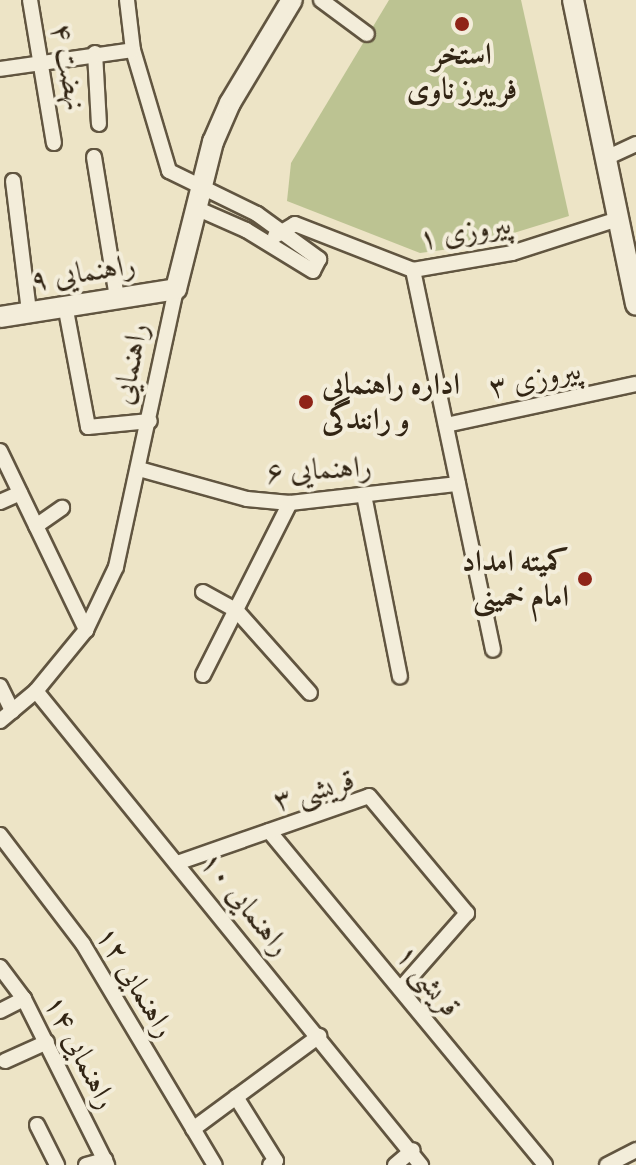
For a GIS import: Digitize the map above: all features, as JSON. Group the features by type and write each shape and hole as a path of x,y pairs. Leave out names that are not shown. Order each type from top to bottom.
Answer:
{"street":[{"name":"نهضت ۴","path":"30,0 54,143"},
{"path":"127,0 133,50 169,171 202,185 279,230 319,259 313,271 269,244 196,208"},
{"name":"راهنمایی","path":"6,716 36,691 86,630 116,567 150,421 176,289 202,185 230,103 292,0"},
{"path":"321,0 367,34"},
{"path":"573,0 636,305"},
{"path":"0,69 41,65 95,53 133,50"},
{"path":"95,53 99,124"},
{"path":"606,158 636,144"},
{"path":"94,157 117,298"},
{"path":"13,181 29,311"},
{"name":"پیروزی ۱","path":"279,230 295,224 413,270 512,253 618,219"},
{"path":"269,244 279,230"},
{"path":"413,270 493,650"},
{"name":"راهنمایی ۹","path":"0,317 176,289"},
{"path":"65,305 88,427 150,421"},
{"name":"پیروزی ۳","path":"446,425 636,384"},
{"path":"0,451 86,630"},
{"name":"راهنمایی ۶","path":"139,469 247,499 290,503 458,484"},
{"path":"0,502 20,493"},
{"path":"364,495 400,676"},
{"path":"203,675 290,503"},
{"path":"36,526 62,508"},
{"path":"203,592 236,610 310,693"},
{"path":"0,686 6,716"},
{"name":"راهنمایی ۱۰","path":"36,691 413,1150 421,1165"},
{"name":"قریشی ۳","path":"177,863 369,796 467,913 401,988"},
{"name":"قریشی ۱","path":"269,831 545,1165"},
{"name":"راهنمایی ۱۲","path":"0,835 83,944 215,1165"},
{"name":"راهنمایی ۱۴","path":"0,967 24,999 106,1162"},
{"path":"0,1011 24,999"},
{"path":"193,1129 319,1036"},
{"path":"5,1061 47,1042"},
{"path":"236,1097 276,1161 270,1165"},
{"path":"37,1125 57,1165"},
{"path":"395,1165 413,1150"},
{"path":"607,1165 636,1150"},
{"path":"86,1165 106,1162"}],"green space":[{"path":"389,0 521,0 569,216 472,246 420,253 287,201 291,163"}],"place":[{"name":"استخر فریبرز ناوی","path":"462,24"},
{"name":"اداره راهنمایی و رانندگی","path":"306,402"},
{"name":"کمیته امداد امام خمینی","path":"585,579"}]}
